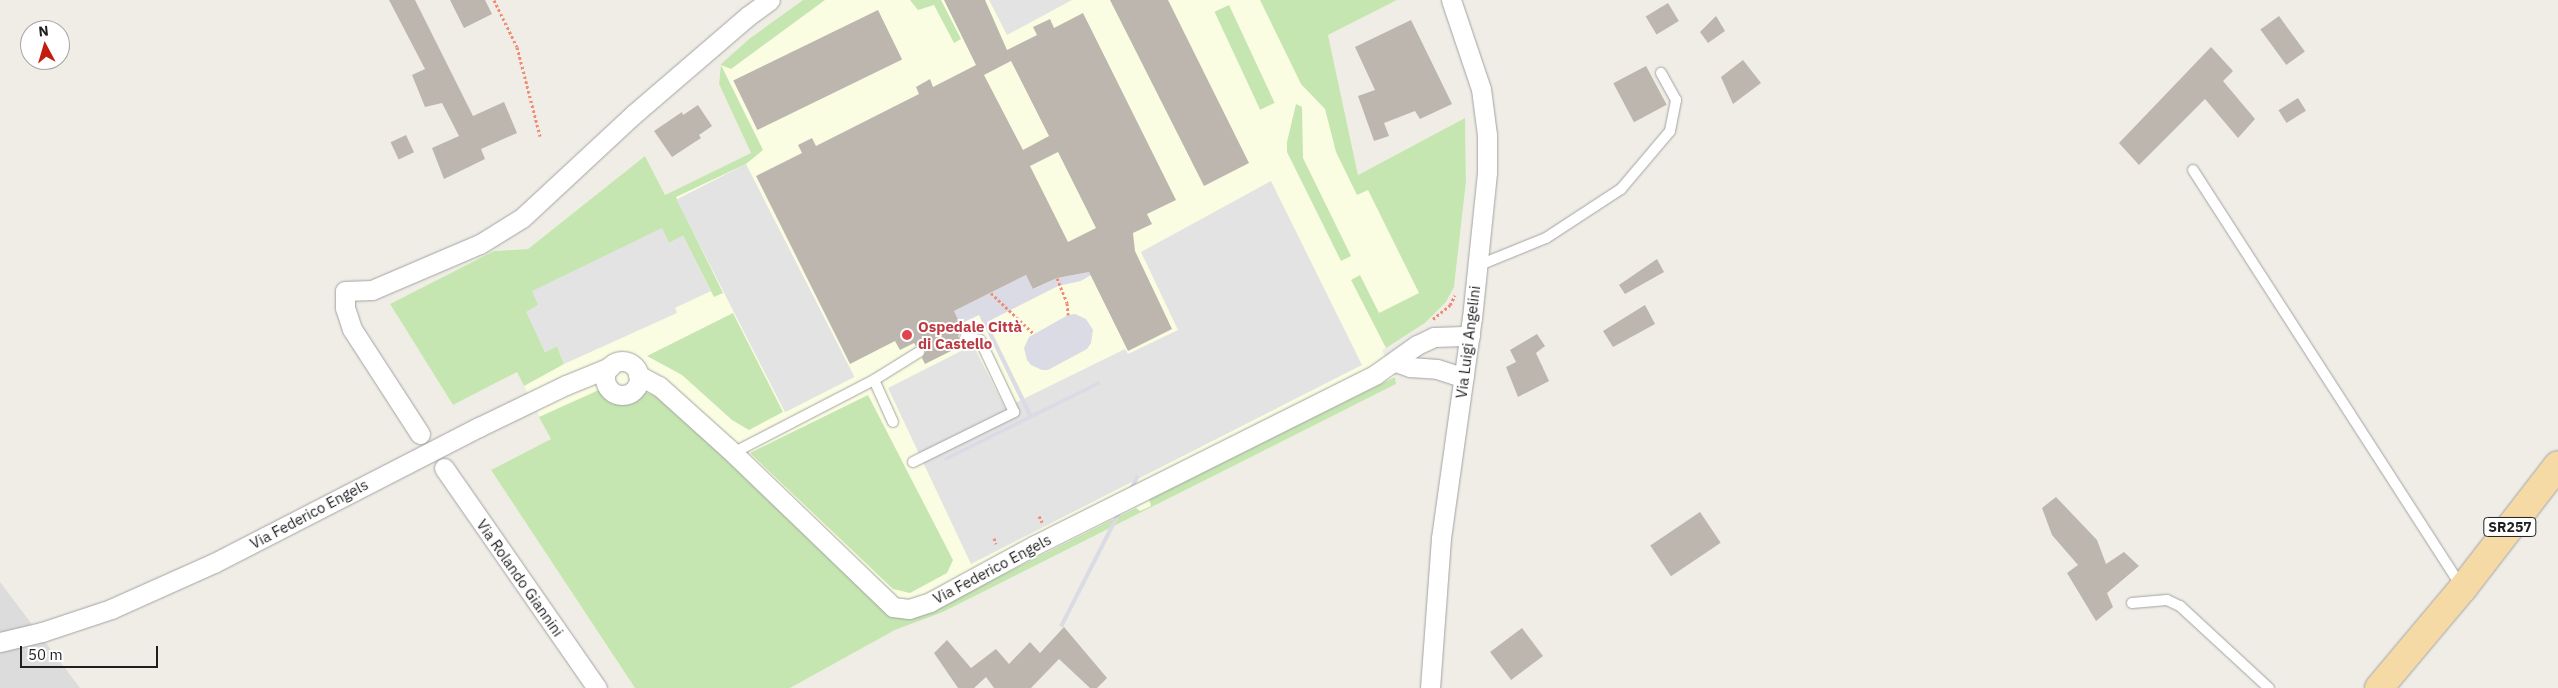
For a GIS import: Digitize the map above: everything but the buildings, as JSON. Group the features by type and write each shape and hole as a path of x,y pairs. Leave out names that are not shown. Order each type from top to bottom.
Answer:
{"main road":[{"name":"SR257","path":"2379,688 2463,588 2558,465"}],"street":[{"path":"420,434 352,329 345,308 345,291 372,290 480,244 522,218 634,114 748,16 770,0"},
{"name":"Via Luigi Angelini","path":"1430,688 1441,538 1470,336 1487,172 1487,135 1481,89 1451,0"},
{"name":"Via Federico Engels","path":"636,382 659,386 733,453 893,607 909,608 930,602 1035,545 1359,383 1396,362 1417,345 1434,337 1470,336"},
{"path":"622,361 629,363 636,382 626,394 618,395 610,390 608,375 622,361"},
{"path":"1396,362 1437,370 1464,378"},
{"name":"Via Federico Engels","path":"0,642 42,632 111,609 205,567 377,478 566,385 608,375"},
{"name":"Via Rolando Giannini","path":"444,468 597,688"}],"lane":[{"path":"1477,266 1546,238 1620,189 1670,132 1676,100 1661,73"},
{"path":"2193,170 2463,588"},
{"path":"913,462 1014,412 980,340 965,337"},
{"path":"733,453 874,380 919,352"},
{"path":"874,380 894,422"},
{"path":"2132,603 2167,600 2180,606 2269,688"}],"path":[{"path":"494,0 517,47 540,136"},
{"path":"1057,278 1067,303 1068,315"},
{"path":"1431,321 1450,305 1458,289"},
{"path":"991,293 1034,334"},
{"path":"1039,516 1042,522"},
{"path":"994,538 996,544"}],"shaded area":[{"name":"Ospedale Città di Castello","path":"803,0 1397,0 1328,35 1358,175 1465,118 1466,182 1454,287 1446,302 1425,323 1382,350 1395,377 1396,384 943,612 895,630 790,688 635,688 491,470 551,439 517,372 453,405 390,304 494,251 528,249 645,156 665,195 751,153 719,84 721,64 749,39"},
{"path":"989,0 1072,0 1007,35"},
{"path":"746,164 855,377 785,412 677,199"},
{"path":"1271,181 1362,365 971,564 888,388 973,345 1005,408 1125,349 1128,354 1178,330 1141,252"},
{"path":"662,228 669,243 683,236 711,291 675,308 677,313 564,364 557,346 545,352 526,312 538,305 532,291"},
{"path":"1089,272 1091,275 1081,281 1058,286 987,322 1032,414 1099,381 1101,384 945,461 944,458 1028,416 979,315 960,324 954,311 1026,275 1034,289 1057,278"},
{"path":"1075,314 1086,319 1093,330 1091,343 1087,349 1048,370 1042,370 1031,365 1027,360 1024,348 1029,337 1068,315"},
{"path":"1136,475 1140,477 1063,627 1059,626"},
{"path":"0,582 80,688 0,688"}],"green space":[{"path":"803,0 825,0 731,69 721,65 763,150 746,164 676,197 723,293 714,297 683,236 669,243 662,229 527,312 545,352 557,346 564,364 524,386 517,372 453,405 390,304 494,251 528,249 645,156 665,195 751,153 719,84 721,64 749,39"},
{"path":"910,0 941,0 961,39 954,43 934,5 918,10"},
{"path":"1260,0 1397,0 1328,35 1358,175 1465,118 1466,182 1454,287 1446,302 1425,323 1386,348 1351,280 1360,275 1379,313 1419,293 1368,190 1357,195 1336,152 1325,109 1301,84"},
{"path":"1229,5 1275,103 1260,110 1214,12"},
{"path":"1296,104 1302,107 1303,158 1351,256 1341,261 1287,152 1287,142"},
{"path":"733,313 783,412 749,430 732,420 682,375 647,356"},
{"path":"1395,377 1396,384 943,612 895,630 790,688 635,688 491,470 551,439 539,417 601,389 631,387 664,400 887,614 901,618 911,617 926,613 1136,508 1140,511 1151,506 1149,499"},
{"path":"868,395 953,560 947,573 910,593 893,589 750,453"}],"place":[{"name":"Ospedale Città di Castello","path":"907,335"}]}
